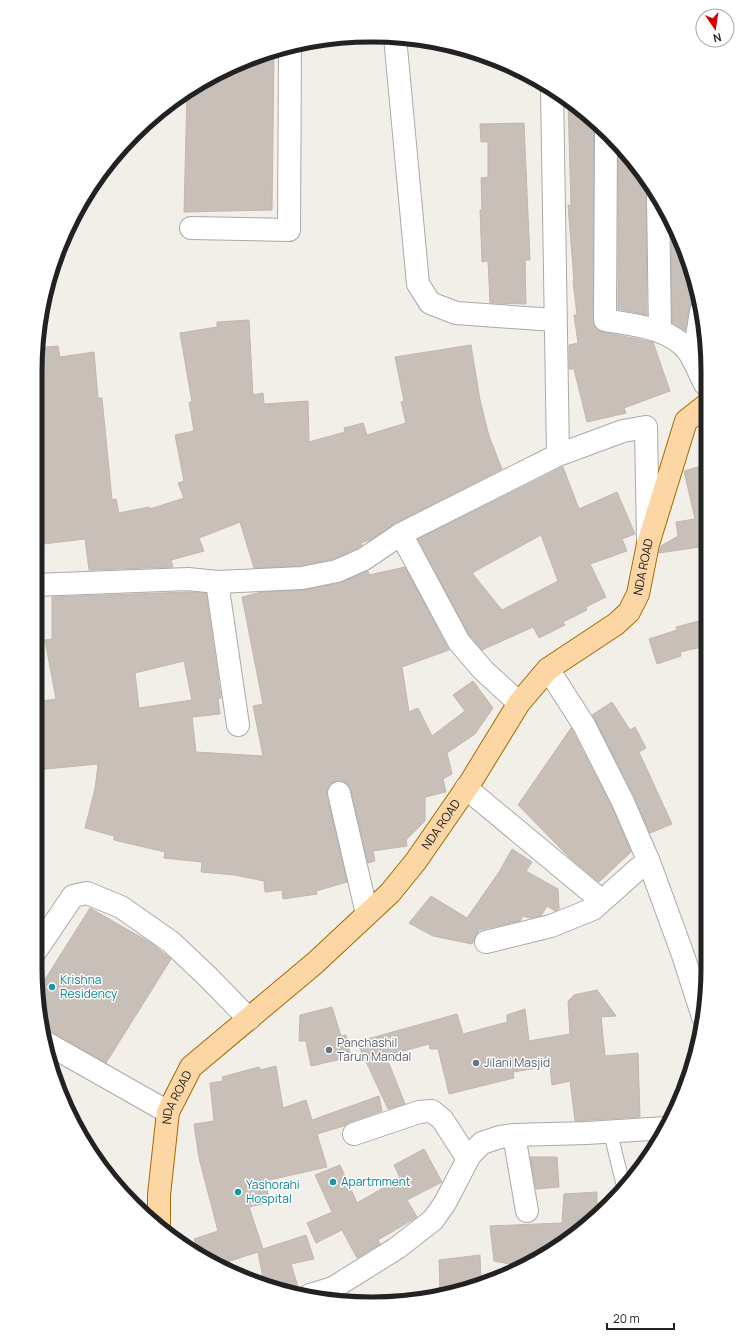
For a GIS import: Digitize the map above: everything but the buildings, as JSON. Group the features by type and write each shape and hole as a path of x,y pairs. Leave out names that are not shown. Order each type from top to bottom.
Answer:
{"main road":[{"name":"NDA ROAD","path":"159,1219 159,1195 168,1112 191,1067 315,963 390,893 412,866 466,788 519,703 548,669 616,624 629,612 638,594 648,544 686,421 701,409"}],"street":[{"path":"396,43 418,284 430,303 456,313 554,320"},
{"path":"191,228 289,230 290,52"},
{"path":"552,96 554,320 558,455"},
{"path":"606,141 605,320 649,328 670,336 688,350 701,376"},
{"path":"658,209 660,332"},
{"path":"688,350 697,337 698,330"},
{"path":"42,585 188,579 217,582 302,578 337,571 364,559 401,534 558,455 623,431 646,427 648,544"},
{"path":"401,534 460,642 483,670 519,703"},
{"path":"217,582 238,725"},
{"path":"548,669 584,725 623,802 649,862 699,1001"},
{"path":"466,788 602,901"},
{"path":"340,793 368,914"},
{"path":"486,942 551,926 592,909 639,868"},
{"path":"42,942 73,896 88,893 121,907 171,942 249,1019"},
{"path":"51,1046 168,1112"},
{"path":"354,1134 419,1112 432,1111 442,1120 468,1159"},
{"path":"318,1293 333,1288 397,1248 433,1220 445,1203 468,1159 482,1143 500,1137 514,1135 586,1133 659,1128"},
{"path":"514,1135 527,1211"}],"lane":[{"path":"610,1131 622,1181"}],"place":[{"name":"Krishna Residency","path":"52,987"},
{"name":"Panchashil Tarun Mandal","path":"329,1050"},
{"name":"Jilani Masjid","path":"476,1063"},
{"name":"Apartmment","path":"333,1182"},
{"name":"Yashorahi Hospital","path":"238,1192"}]}
